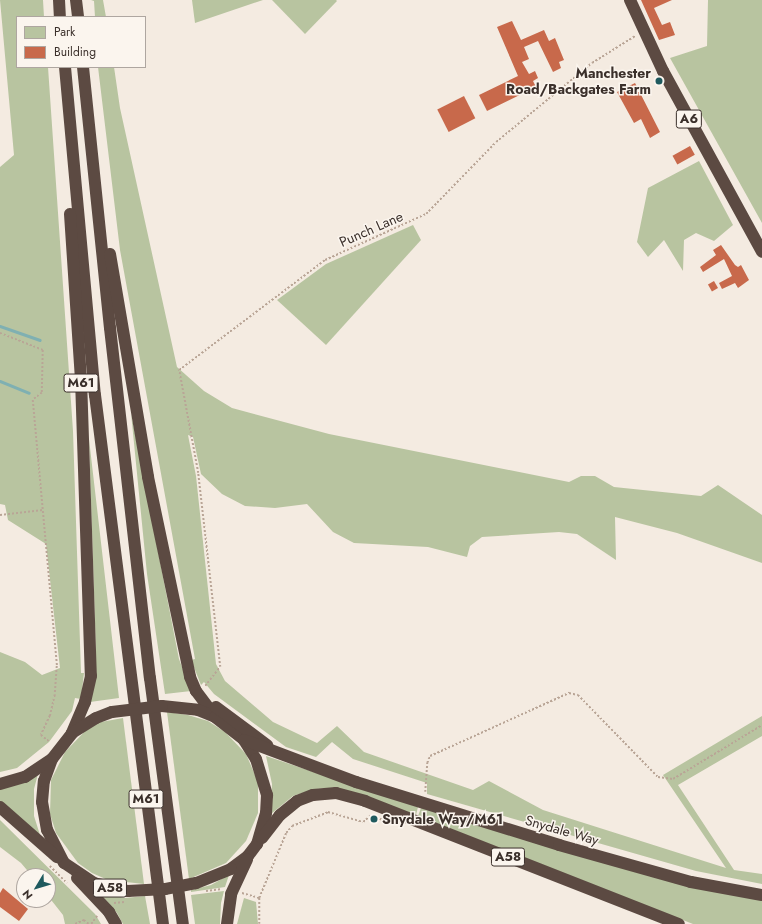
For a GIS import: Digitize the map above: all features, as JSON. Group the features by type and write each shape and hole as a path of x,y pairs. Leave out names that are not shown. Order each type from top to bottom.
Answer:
{"highway":[{"path":"59,0 60,16"},
{"path":"76,0 78,16"},
{"name":"A6","path":"630,0 643,31 716,170 762,252"},
{"name":"M61","path":"64,68 95,395 162,921"},
{"name":"M61","path":"64,68 81,379 91,676 86,700 72,733"},
{"name":"M61","path":"83,68 110,328 150,678 182,920"},
{"name":"M61","path":"92,149 148,477 188,665"},
{"path":"188,665 196,691 215,717"},
{"path":"188,665 200,689 212,702 287,758"},
{"name":"A58","path":"67,866 52,842 43,812 44,781 52,759 72,733 96,718 112,712 162,706 198,710 215,717 244,740 259,765 267,795 266,813 257,844"},
{"name":"Snydale Way","path":"244,740 287,758 559,845 691,882 762,895"},
{"name":"A58","path":"0,784 25,777 52,759"},
{"name":"A58","path":"0,807 67,866 94,883 109,888 128,891 165,889 210,880 248,856 280,815 297,802 313,795 336,793 380,807 679,924"},
{"path":"227,924 234,893 248,856"},
{"path":"67,866 114,920"}],"path":[{"name":"Punch Lane","path":"205,686 220,667 198,473 179,370 325,260 426,214 496,142 592,63 643,31"},
{"path":"0,333 43,350 42,393 33,400 57,666 55,695 50,716 41,735 50,742"},
{"path":"0,515 43,510"},
{"path":"424,795 427,763 430,756 569,693 578,695 658,777 673,779 762,725"},
{"path":"259,924 259,898 286,833 292,826 328,812 363,822 371,815"},
{"path":"365,812 398,825"},
{"path":"234,893 259,898"},
{"path":"75,924 84,920 90,924 98,914"}],"green space":[{"path":"0,0 43,0 44,16 16,16 16,68 48,68 73,431 81,673 84,673 81,699 75,698 72,711 49,742 17,768 0,772 0,652 25,662 42,675 60,668 46,544 8,520 5,505 0,504 0,167 14,155"},
{"path":"91,0 103,0 106,16 95,16 94,1"},
{"path":"192,0 263,0 195,23"},
{"path":"272,0 336,0 337,1 305,34"},
{"path":"708,0 762,0 762,223 670,58 707,46"},
{"path":"98,68 114,68 120,108 177,367 204,391 232,408 329,434 569,482 581,476 595,476 614,487 701,496 718,485 762,515 762,563 677,533 615,517 616,560 577,534 559,532 482,537 470,546 467,557 428,547 354,543 333,532 307,504 275,508 245,506 222,494 201,474 193,437 188,435 196,476 216,664 225,681 273,722 317,743 337,726 364,752 473,790 489,781 543,810 726,868 663,775 762,716 762,736 678,785 734,870 762,874 762,884 696,871 427,794 427,783 353,759 332,742 316,757 286,747 214,694 204,682 201,685 191,660 195,659 120,250"},
{"path":"699,161 733,225 714,241 696,233 684,240 683,271 664,240 648,257 637,242 648,188"},
{"path":"413,225 421,240 326,345 277,300 326,264"},
{"path":"131,413 179,659 191,691 165,694 147,574"},
{"path":"89,439 119,698 90,702 96,653"},
{"path":"167,712 188,715 208,721 225,732 246,754 258,782 258,813 246,841 226,863 189,879"},
{"path":"123,718 144,884 108,880 92,873 78,863 56,833 50,814 51,780 65,752 88,728 101,722"},
{"path":"266,756 418,807 416,815 331,788 315,789 293,796 271,814 272,784"},
{"path":"38,774 34,789 34,816 40,835 0,802 0,788"},
{"path":"421,808 762,900 762,924 693,924 418,816"},
{"path":"0,820 49,868 25,868 0,847"},
{"path":"56,875 95,914 101,924 65,924 63,915 56,906"},
{"path":"229,875 225,887 191,892 191,890 211,885"},
{"path":"224,891 221,903 220,924 195,924 191,895"},
{"path":"99,892 125,898 145,896 150,924 123,924 117,913"},
{"path":"244,898 256,902 258,924 237,924"}],"building":[{"path":"641,0 672,0 654,8 662,25 670,22 675,35 659,40"},
{"path":"512,21 521,40 544,30 549,41 555,38 564,60 559,62 561,68 553,72 538,41 524,47 529,59 522,62 529,74 535,71 538,78 533,81 536,87 487,111 479,95 518,76 497,27"},
{"path":"635,83 660,132 650,138 641,119 634,123 617,92"},
{"path":"464,96 475,118 449,132 437,110"},
{"path":"690,146 695,155 677,164 673,156"},
{"path":"721,245 735,265 738,267 741,265 749,280 738,288 735,283 722,289 719,283 732,276 724,259 703,272 700,267 716,255 713,250"},
{"path":"714,281 718,288 712,291 708,284"},
{"path":"3,888 16,899 16,908 28,909 19,921 0,907 0,893"}],"waterway":[{"path":"0,326 40,340"},
{"path":"0,381 29,393"}],"place":[{"name":"Manchester Road/Backgates Farm","path":"659,81"},
{"name":"Snydale Way/M61","path":"374,819"}]}
